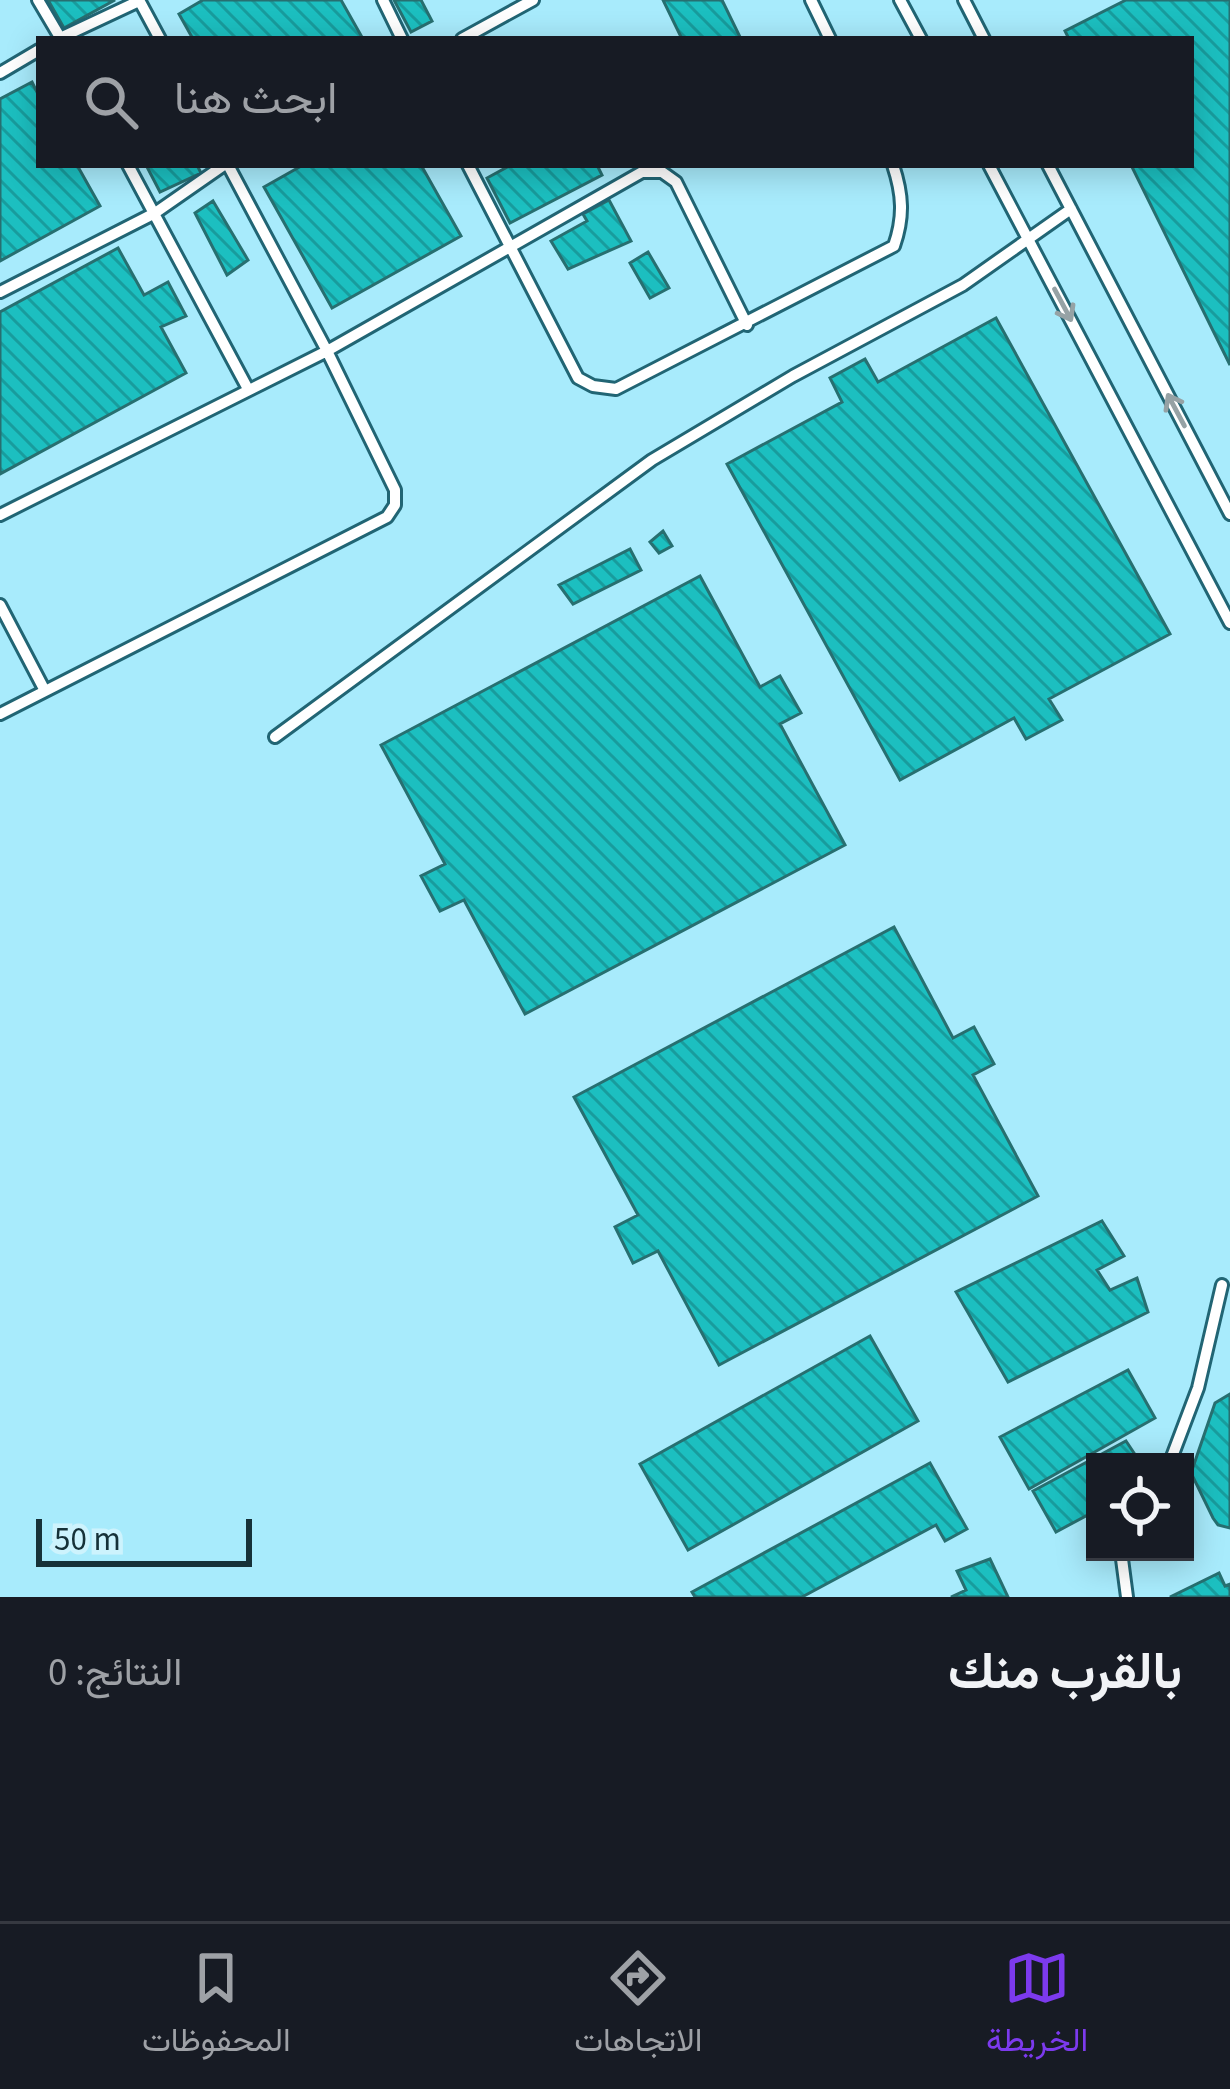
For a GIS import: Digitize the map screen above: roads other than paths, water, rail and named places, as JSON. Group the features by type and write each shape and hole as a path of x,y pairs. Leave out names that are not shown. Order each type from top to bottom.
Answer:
{"lane":[{"path":"38,0 59,36"},
{"path":"64,36 139,0 158,36"},
{"path":"382,0 400,36"},
{"path":"467,36 533,0"},
{"path":"811,0 829,36"},
{"path":"900,0 919,36"},
{"path":"964,0 982,36"},
{"path":"0,73 36,52"},
{"path":"130,168 248,389"},
{"path":"0,292 155,213 222,168"},
{"path":"0,714 387,517 395,505 395,490 327,351 228,168"},
{"path":"470,168 578,378 616,389 893,246 903,220 894,168"},
{"path":"991,168 1230,623"},
{"path":"1050,168 1230,514"},
{"path":"0,515 327,351 642,172 662,172 676,182 747,325"},
{"path":"275,737 652,460 793,376 963,285 1071,209"},
{"path":"0,605 44,689"},
{"path":"1174,1453 1198,1388 1222,1285"},
{"path":"1122,1561 1127,1597"}]}
